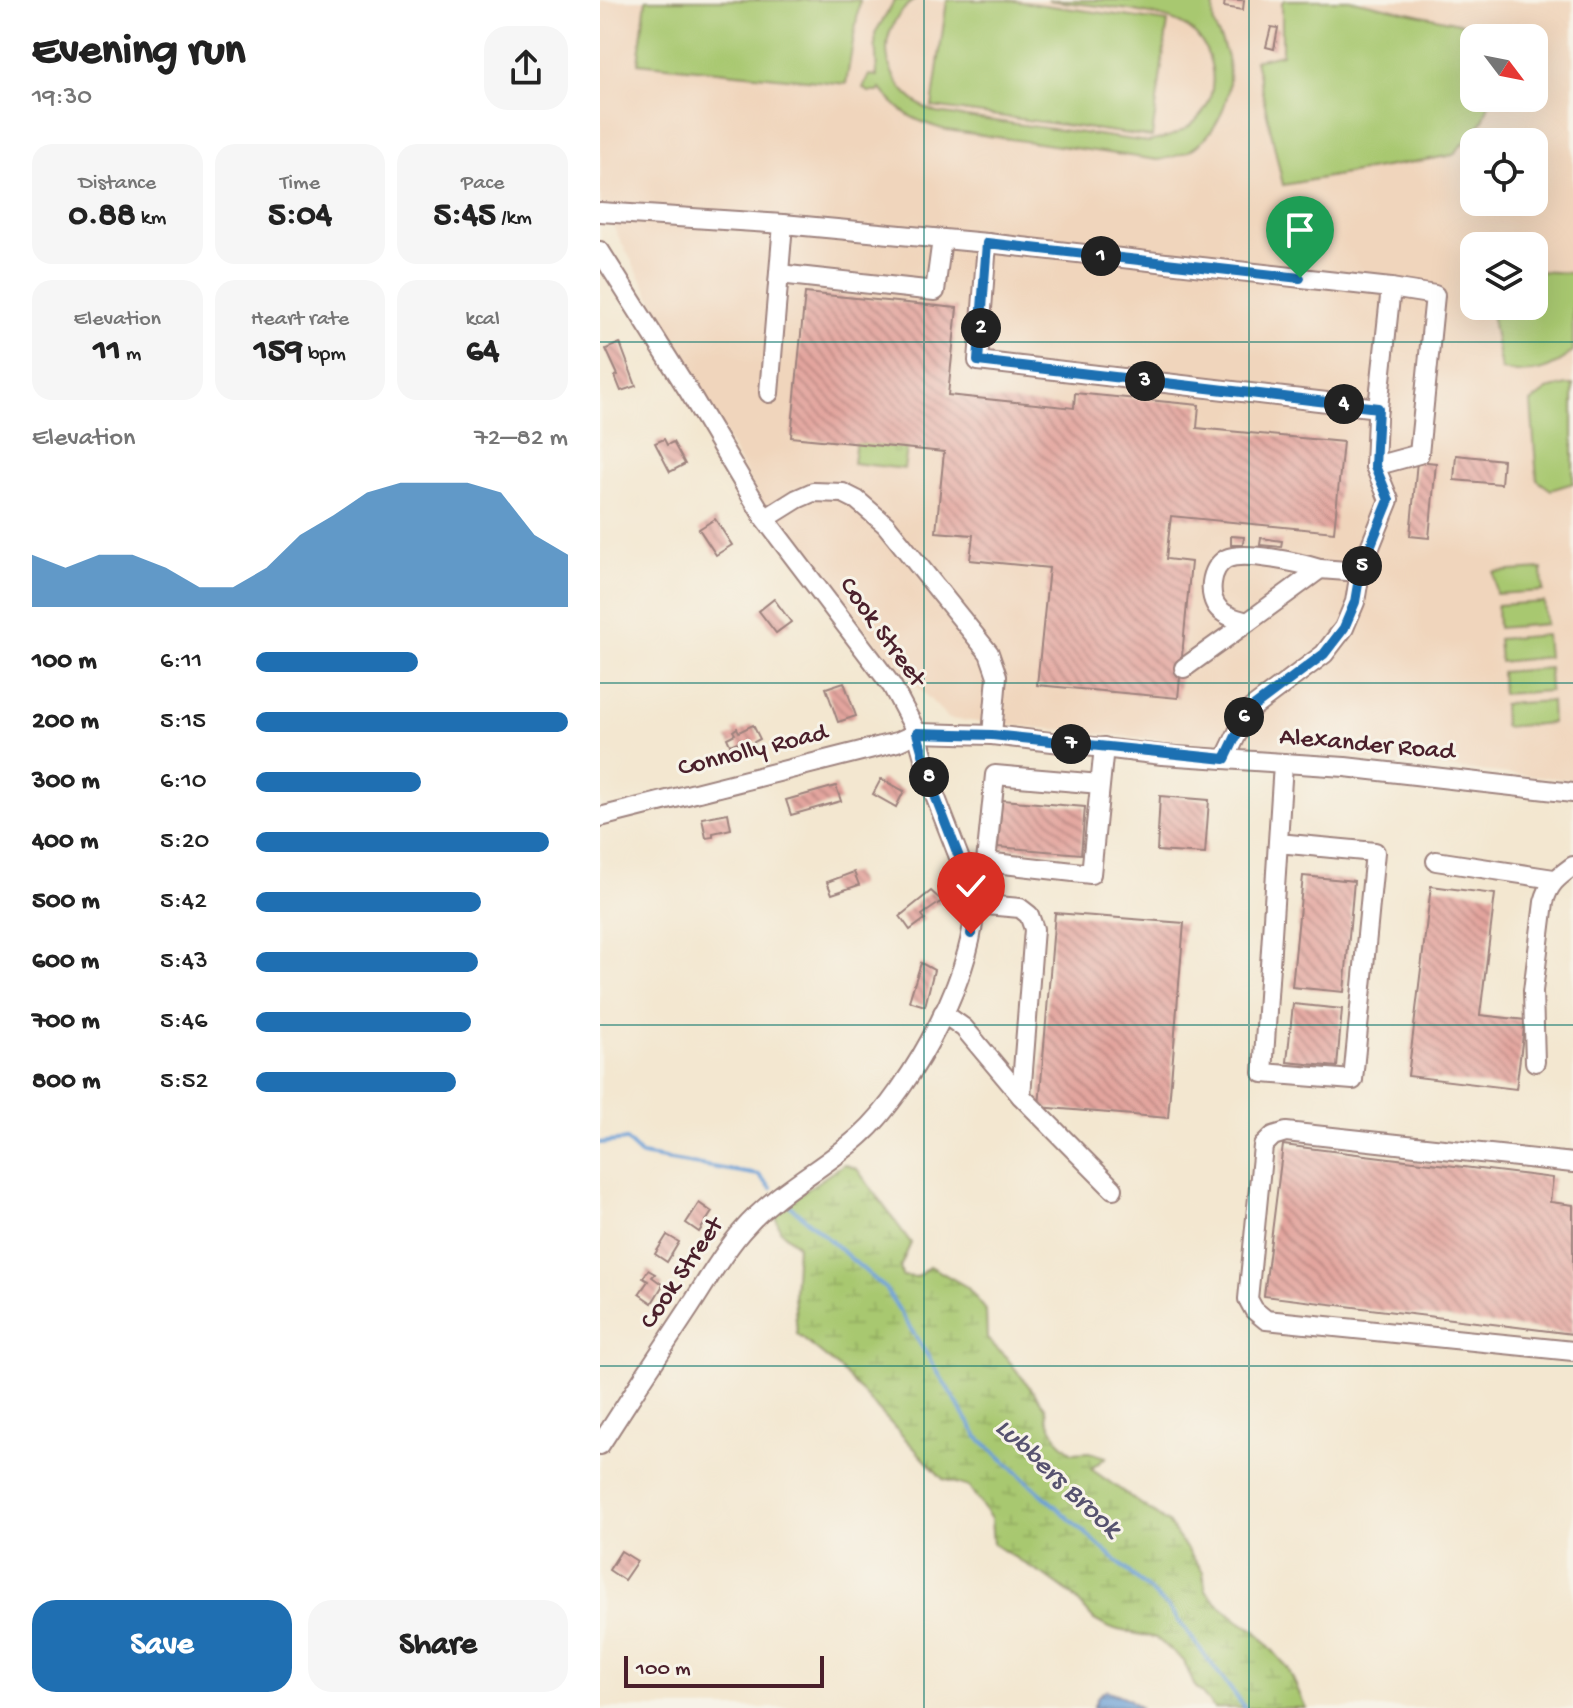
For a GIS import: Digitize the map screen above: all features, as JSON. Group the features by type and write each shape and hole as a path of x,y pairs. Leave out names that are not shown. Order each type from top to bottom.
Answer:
{"street":[{"path":"600,212 783,224 987,243 1435,295 1419,454 1375,466"},
{"path":"769,393 783,224"},
{"path":"779,274 935,291 942,239"},
{"path":"987,243 978,361 1378,408"},
{"name":"Cook Street","path":"600,251 765,519 900,699 917,733 934,793 975,904 968,945 943,1013 907,1079 875,1122 858,1138 779,1194 741,1231 600,1445"},
{"path":"1225,759 1248,711 1324,654 1344,628 1355,602 1360,572 1389,500 1375,466 1391,288"},
{"path":"765,519 813,492 843,493 871,510 989,653 997,676 992,735"},
{"path":"1248,622 1221,611 1214,602 1213,575 1224,560 1235,556 1291,560 1320,569 1360,572"},
{"path":"1184,668 1320,569"},
{"name":"Alexander Road","path":"917,733 992,735 1225,759 1345,767 1573,793"},
{"name":"Connolly Road","path":"600,817 897,742 917,733"},
{"path":"1100,784 995,775 986,862 1091,874 1104,747"},
{"path":"1278,843 1375,852 1353,1080 1263,1073 1283,764"},
{"path":"1436,861 1554,879"},
{"path":"1535,1062 1533,991 1544,902 1547,889 1554,879 1573,866"},
{"path":"975,904 1020,908 1029,915 1034,929 1021,1096"},
{"path":"943,1013 964,1028 1021,1096 1113,1189"},
{"path":"1573,1163 1286,1132 1273,1136 1263,1146 1248,1299 1254,1310 1266,1320 1573,1351"}],"shaded area":[{"path":"600,0 1573,0 1573,780 949,719 883,651 759,499 600,202"}],"green space":[{"path":"646,0 860,0 846,84 638,63"},
{"path":"895,0 914,0 899,14 891,30 887,46 889,62 905,92 919,104 936,113 1148,142 1186,129 1206,108 1212,87 1211,66 1198,37 1181,24 1168,19 1135,11 1048,0 1189,0 1214,4 1214,26 1228,65 1228,93 1224,107 1201,142 1185,153 1158,160 935,127 902,110 880,88 878,92 869,92 863,88 869,75 877,76 875,33"},
{"path":"947,0 1008,0 1168,22 1152,137 932,107"},
{"path":"1353,0 1463,24 1460,24 1460,112 1486,112 1483,121 1477,128 1460,128 1460,147 1453,155 1283,185 1255,60 1282,54 1282,2"},
{"path":"1548,272 1573,273 1573,351 1557,364 1540,371 1522,373 1501,370 1492,320 1548,320"},
{"path":"1573,385 1573,483 1551,490 1537,480 1531,402 1547,390"},
{"path":"856,439 908,443 904,469 853,463"},
{"path":"1542,569 1543,591 1496,594 1494,572"},
{"path":"1544,602 1546,624 1498,628 1497,605"},
{"path":"1546,635 1548,657 1500,662 1498,639"},
{"path":"1549,668 1550,691 1502,694 1501,672"},
{"path":"1551,701 1552,723 1504,727 1503,704"},
{"path":"844,1164 857,1169 911,1243 900,1267 902,1276 917,1277 930,1266 967,1287 986,1310 987,1339 1006,1357 1046,1408 1047,1419 1059,1441 1072,1453 1089,1452 1106,1457 1091,1469 1168,1523 1203,1572 1206,1591 1240,1622 1255,1630 1288,1668 1306,1708 1214,1708 1194,1685 1184,1661 1156,1638 1109,1628 1094,1620 1073,1596 993,1544 991,1519 969,1487 943,1479 839,1368 797,1334 794,1294 797,1245 780,1230 775,1214"}],"water":[{"path":"1106,1690 1129,1699 1140,1708 1093,1708 1098,1696"}],"building":[{"path":"1225,0 1244,0 1243,10 1224,7"},
{"path":"1271,27 1278,28 1274,49 1266,47"},
{"path":"805,293 957,308 948,395 1074,408 1075,393 1199,405 1197,428 1343,442 1334,532 1171,516 1166,559 1191,562 1178,698 1037,685 1049,568 970,560 973,535 936,532 944,452 791,437"},
{"path":"620,343 636,386 621,391 615,376 618,375 606,349"},
{"path":"664,439 667,445 673,442 685,464 670,472 655,443"},
{"path":"1456,455 1503,460 1501,484 1454,480"},
{"path":"1417,461 1436,463 1429,538 1410,536"},
{"path":"715,519 732,545 716,555 699,529"},
{"path":"1231,536 1244,537 1243,545 1231,545"},
{"path":"1261,538 1282,541 1281,547 1260,545"},
{"path":"774,599 791,622 776,633 759,611"},
{"path":"844,682 856,716 838,722 826,688"},
{"path":"753,725 760,739 741,749 737,742 730,745 727,738 735,734 733,731 737,728 739,732"},
{"path":"881,779 904,791 896,807 873,794"},
{"path":"836,786 841,801 791,815 786,800"},
{"path":"1160,796 1209,800 1205,854 1157,851"},
{"path":"1002,800 1085,807 1081,854 998,847"},
{"path":"728,813 731,829 706,838 702,818"},
{"path":"854,872 859,885 832,894 827,882"},
{"path":"1303,876 1354,881 1344,992 1292,987"},
{"path":"1431,886 1495,894 1480,1015 1525,1020 1516,1089 1408,1076"},
{"path":"931,891 942,901 922,915 925,919 910,930 900,916"},
{"path":"1055,913 1184,923 1168,1118 1039,1107"},
{"path":"921,963 934,970 925,1006 909,1001"},
{"path":"1293,1004 1342,1009 1337,1067 1287,1062"},
{"path":"1283,1145 1553,1178 1550,1202 1573,1205 1573,1334 1264,1296"},
{"path":"699,1203 712,1212 699,1232 686,1223"},
{"path":"667,1235 679,1242 667,1262 655,1254"},
{"path":"648,1270 663,1285 652,1303 639,1294 648,1281 643,1278"},
{"path":"621,1551 637,1561 624,1580 609,1570"}],"waterway":[{"name":"Lubbers Brook","path":"600,1143 626,1140 641,1155 759,1175 771,1188"},
{"name":"Lubbers Brook","path":"787,1203 886,1289 978,1437 1169,1608 1245,1708"}],"route":[{"path":"971,934 975,904 973,893 934,793 917,733 992,735 1162,755 1225,759 1248,711 1324,654 1344,628 1355,602 1360,572 1389,500 1375,466 1378,408 978,361 987,243 1300,278"}]}
